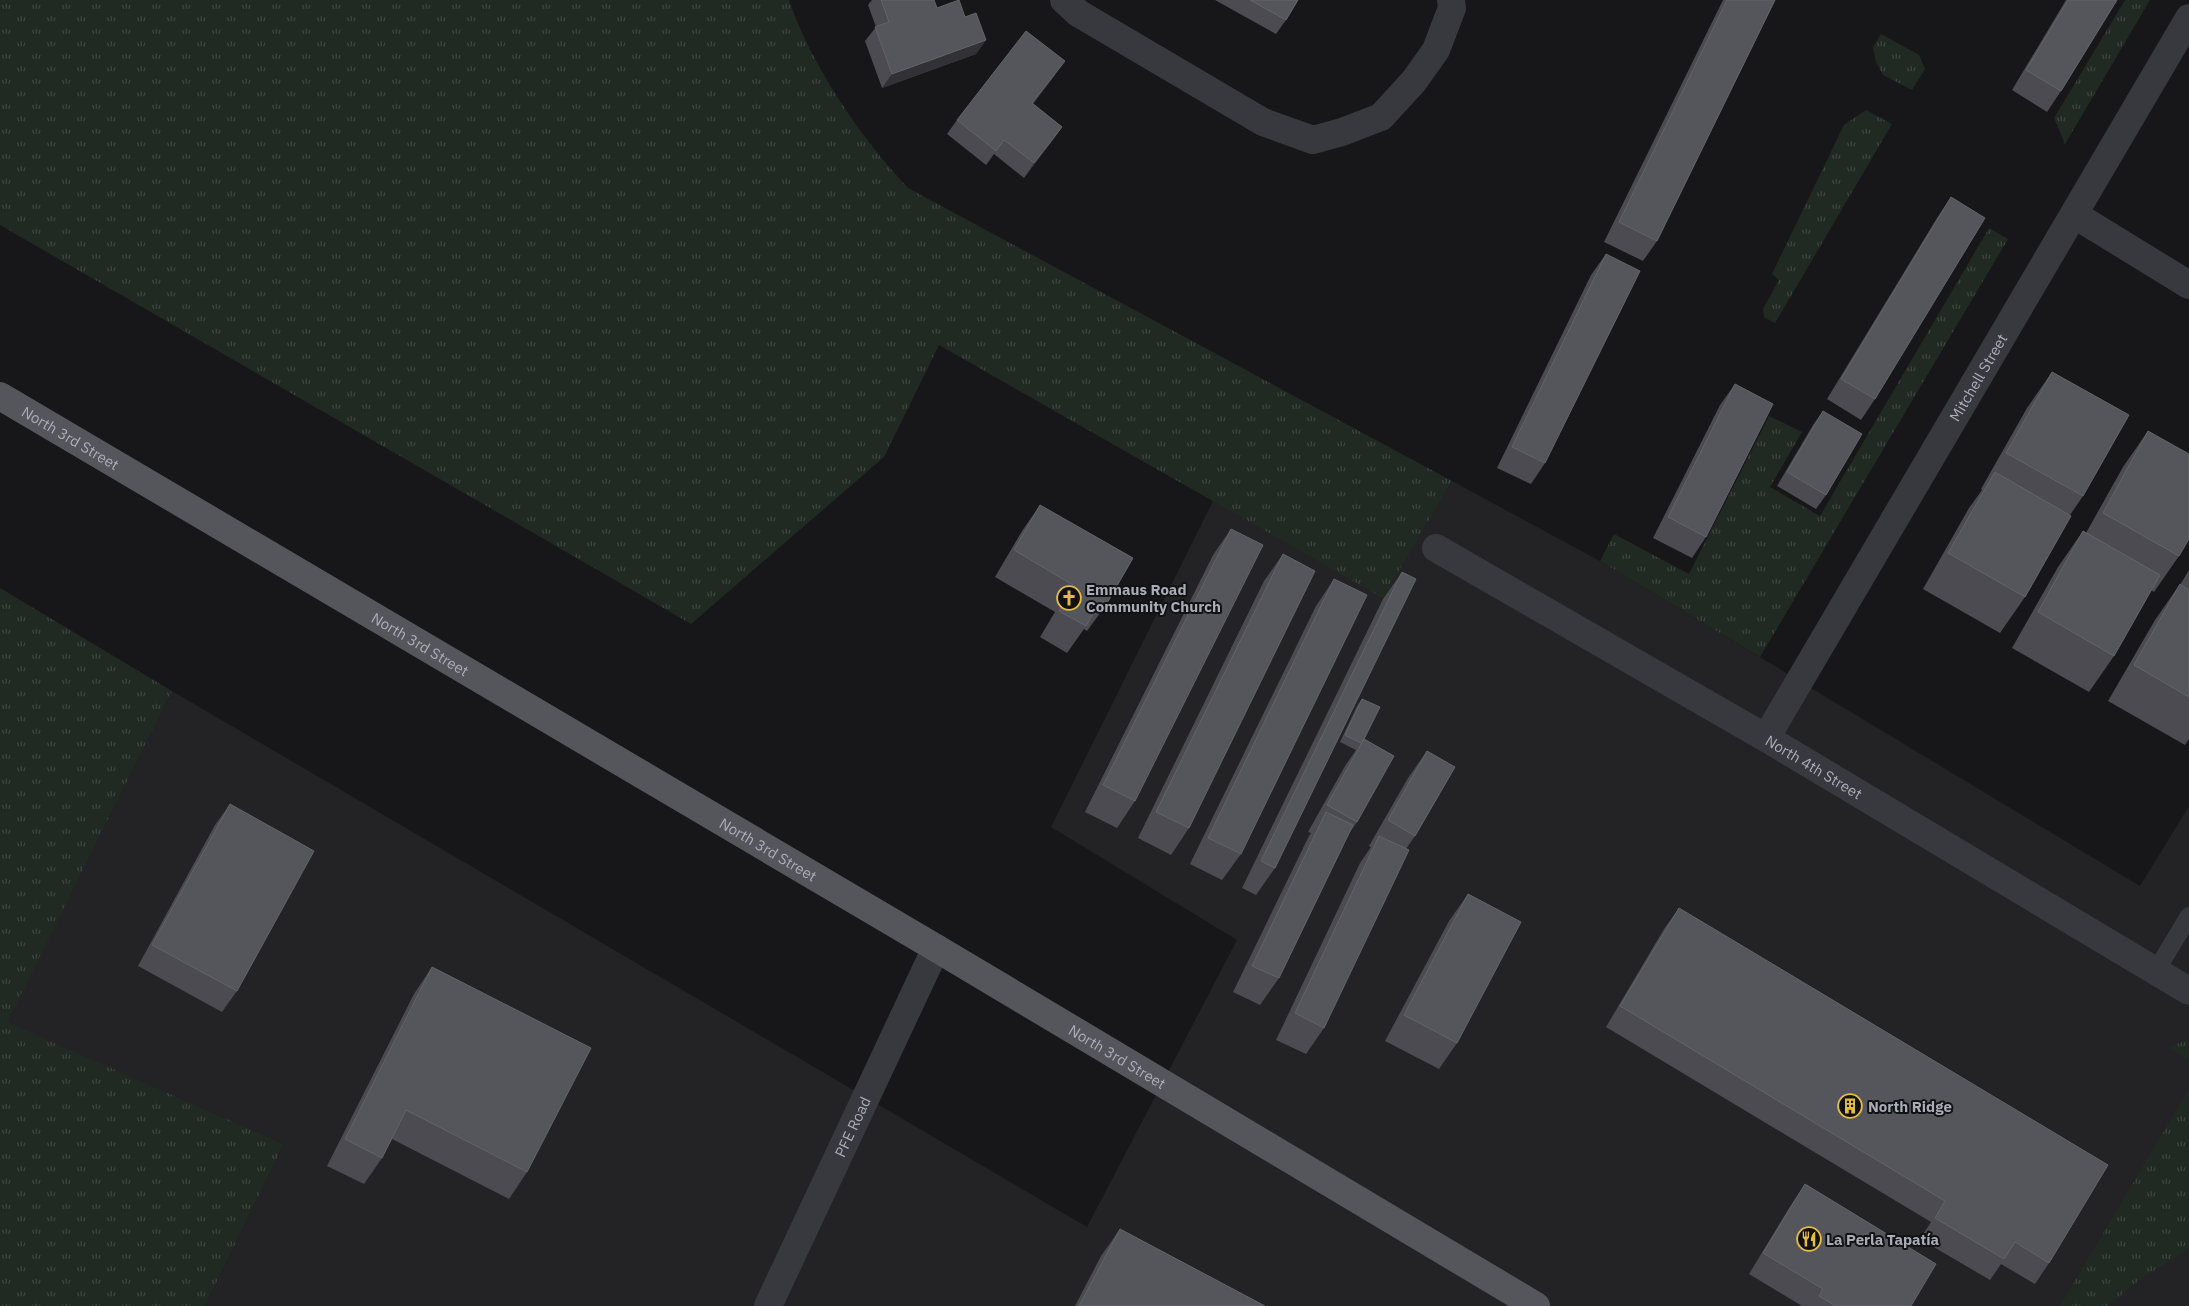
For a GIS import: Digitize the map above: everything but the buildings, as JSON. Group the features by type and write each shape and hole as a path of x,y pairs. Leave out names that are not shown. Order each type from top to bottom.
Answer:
{"main road":[{"name":"North 3rd Street","path":"0,396 936,948 1536,1306"}],"street":[{"path":"1064,0 1078,13 1264,122 1313,140 1342,132 1381,117 1414,81 1436,50 1452,8 1451,0"},
{"name":"Mitchell Street","path":"1766,738 2189,18"},
{"path":"2074,215 2189,285"},
{"name":"North 4th Street","path":"1436,548 1766,738 2189,991"},
{"name":"PFE Road","path":"768,1306 936,948"}],"lane":[{"path":"2156,971 2189,916"}],"shaded area":[{"path":"1452,481 1600,561 2140,886 2189,806 2189,1306 205,1306 284,1144 6,1022 172,691 1087,1227 1237,940 1051,827 1213,501 1383,597"}],"green space":[{"path":"0,0 789,0 810,50 839,100 873,147 908,188 1452,481 1383,598 939,345 884,457 691,624 0,225"},
{"path":"2125,0 2150,0 2065,144 2054,118"},
{"path":"1881,34 1919,55 1925,69 1912,90 1883,75 1876,62 1873,47"},
{"path":"1866,110 1892,124 1775,323 1764,317 1763,309 1779,280 1772,274 1844,125"},
{"path":"1989,228 2008,239 1760,657 1600,561 1614,534 1689,574 1769,416 1802,432 1770,487 1820,516"},
{"path":"0,588 172,691 7,1022 284,1144 205,1306 0,1306"},
{"path":"2188,1040 2189,1059 2168,1047"},
{"path":"2189,1089 2189,1249 2142,1278 2108,1306 2060,1306"}],"place":[{"name":"Emmaus Road Community Church","path":"1069,598"},
{"name":"North Ridge","path":"1850,1106"},
{"name":"La Perla Tapatía","path":"1809,1239"}]}
